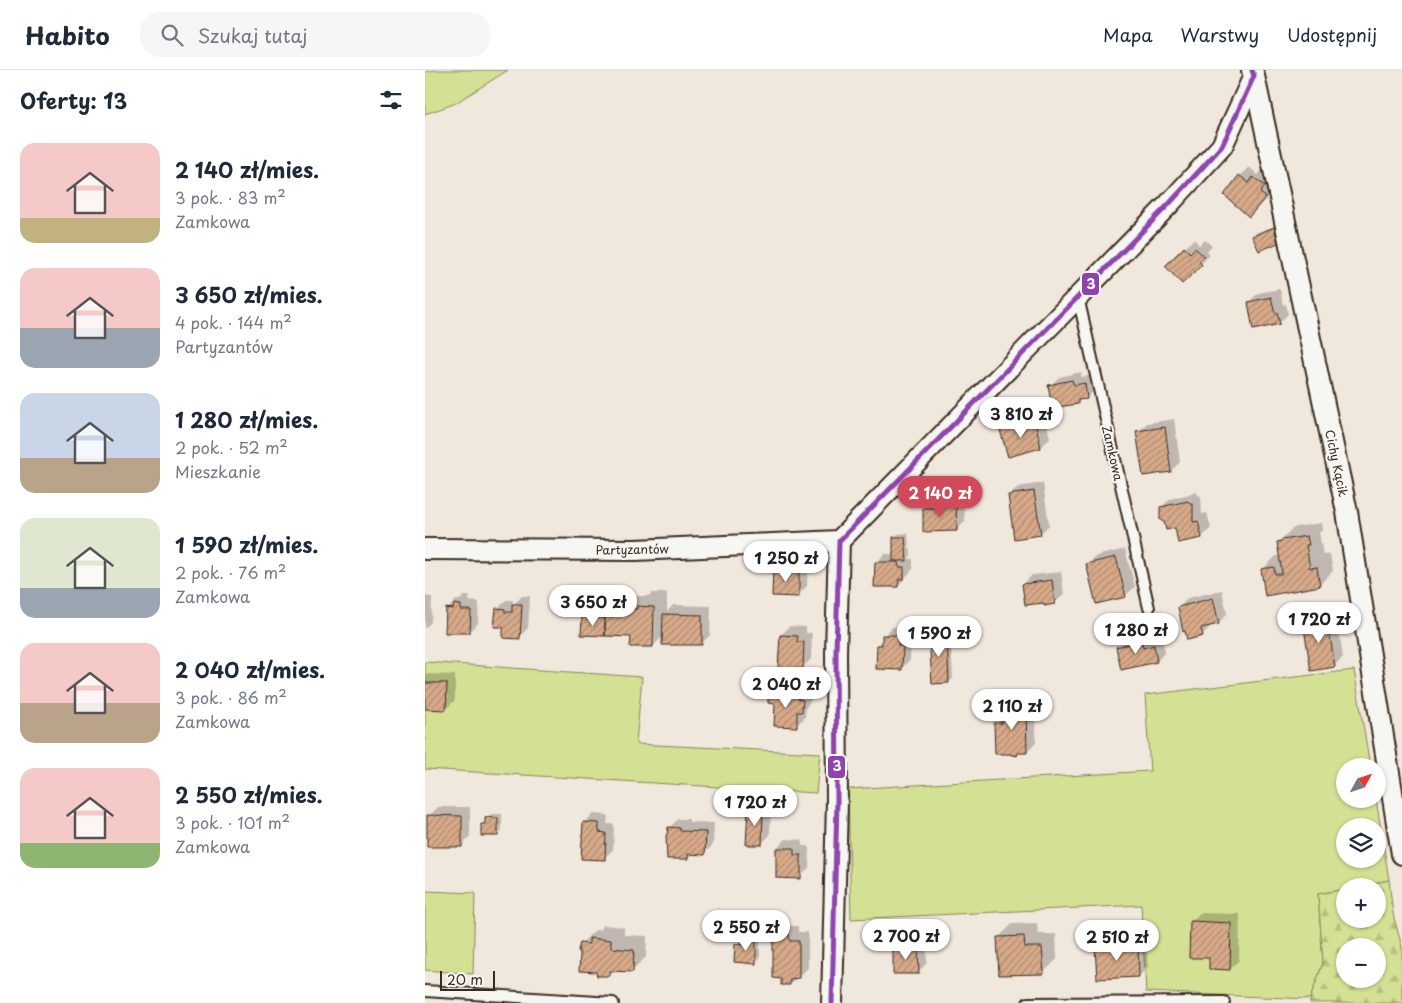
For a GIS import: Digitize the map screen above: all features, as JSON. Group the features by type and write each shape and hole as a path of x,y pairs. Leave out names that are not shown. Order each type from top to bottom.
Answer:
{"street":[{"path":"832,1003 837,801 836,653 839,541 1169,204 1222,146 1253,73"},
{"name":"Cichy Kącik","path":"1253,73 1347,512 1402,854"},
{"name":"Partyzantów","path":"425,549 635,550 839,541"}],"lane":[{"name":"Zamkowa","path":"1078,297 1149,608"},
{"path":"425,991 613,1003"},
{"path":"1028,1003 1224,1002"}],"green space":[{"path":"436,70 508,70 454,104 425,114 425,72"},
{"path":"425,662 642,677 636,744 820,753 816,793 425,769"},
{"path":"1354,670 1369,758 1336,758 1336,808 1377,808 1379,818 1336,818 1336,868 1386,868 1386,861 1389,880 1386,881 1386,878 1336,878 1336,891 1318,894 1323,963 1310,999 1146,992 1141,905 851,919 848,789 1150,771 1145,695"},
{"path":"1389,880 1393,914 1402,947 1402,1003 1310,1003 1323,963 1318,894 1336,891 1336,928 1386,928 1386,881"},
{"path":"425,891 475,893 473,974 425,970"}],"building":[{"path":"1239,175 1249,183 1253,177 1265,186 1260,193 1266,197 1249,217 1224,195"},
{"path":"1275,227 1278,243 1259,251 1252,236"},
{"path":"1184,247 1190,253 1195,248 1204,256 1199,261 1202,265 1182,284 1165,266"},
{"path":"1271,297 1280,324 1253,330 1248,302"},
{"path":"1072,380 1074,385 1085,383 1087,399 1078,400 1078,404 1052,408 1048,385"},
{"path":"1030,424 1031,426 1036,425 1041,448 1008,457 1000,430 1016,425 1017,427"},
{"path":"1165,427 1171,472 1143,476 1136,431"},
{"path":"1034,491 1041,535 1014,539 1008,495"},
{"path":"1188,501 1193,505 1193,522 1198,521 1202,538 1178,543 1175,528 1166,530 1164,522 1160,520 1160,507"},
{"path":"956,503 957,531 923,532 923,508 936,508 936,504"},
{"path":"1307,536 1309,545 1306,545 1310,568 1317,567 1320,586 1265,596 1261,569 1274,567 1275,574 1282,574 1277,542"},
{"path":"893,537 905,537 907,561 893,561"},
{"path":"1116,557 1126,597 1096,604 1086,564"},
{"path":"875,562 898,562 899,567 904,567 904,579 899,579 898,587 874,587"},
{"path":"789,567 799,568 799,597 772,596 773,569 789,570"},
{"path":"1052,580 1055,604 1044,606 1044,603 1025,605 1022,584"},
{"path":"1213,598 1219,624 1201,628 1203,636 1187,640 1185,631 1183,632 1178,607"},
{"path":"454,604 461,605 461,610 471,610 470,633 445,633 446,608 453,609"},
{"path":"512,604 522,604 520,639 503,638 503,627 494,627 496,608 505,609 505,612 512,612"},
{"path":"637,606 654,607 653,647 630,647 631,637 605,636 605,612 610,612 610,607 637,609"},
{"path":"663,614 702,615 702,645 662,645"},
{"path":"582,617 605,618 605,636 581,635"},
{"path":"1327,618 1335,667 1311,671 1303,622"},
{"path":"947,633 949,683 932,684 929,634"},
{"path":"780,635 798,636 797,642 804,642 803,669 778,668"},
{"path":"882,635 899,635 898,646 903,646 902,670 876,669 877,645 882,645"},
{"path":"1142,641 1143,648 1154,645 1157,662 1121,670 1116,647"},
{"path":"425,683 447,683 446,710 425,709"},
{"path":"776,693 799,694 798,699 803,700 802,712 797,712 797,727 774,726 775,704 768,703 768,696 776,697"},
{"path":"1026,705 1027,753 1018,753 1017,756 995,754 994,723 1002,723 1001,706"},
{"path":"748,809 763,810 762,845 746,845"},
{"path":"427,815 462,816 462,847 427,847"},
{"path":"485,817 498,818 498,836 481,836 481,824 485,824"},
{"path":"583,822 599,823 599,832 606,833 605,860 581,859"},
{"path":"668,827 680,828 680,831 706,832 705,855 688,854 688,859 667,859 666,835"},
{"path":"776,848 794,848 794,855 801,855 801,879 776,878"},
{"path":"1190,921 1231,923 1230,970 1209,969 1209,958 1189,958"},
{"path":"780,934 789,934 790,941 799,941 799,978 790,979 790,985 781,985 781,979 773,978 773,941 779,941"},
{"path":"1024,936 1025,947 1042,947 1044,974 999,975 997,937"},
{"path":"589,938 611,940 611,948 634,950 633,972 610,971 610,976 597,976 596,972 579,971 580,954 578,950 580,943 589,944"},
{"path":"747,938 756,938 756,964 734,962 735,944 747,945"},
{"path":"1138,945 1139,977 1097,979 1095,947"},
{"path":"918,948 919,974 893,974 893,949"}],"transit line":[{"name":"3","path":"832,1003 837,801 836,653 839,541 1169,204 1222,146 1254,76 1252,70"}]}
